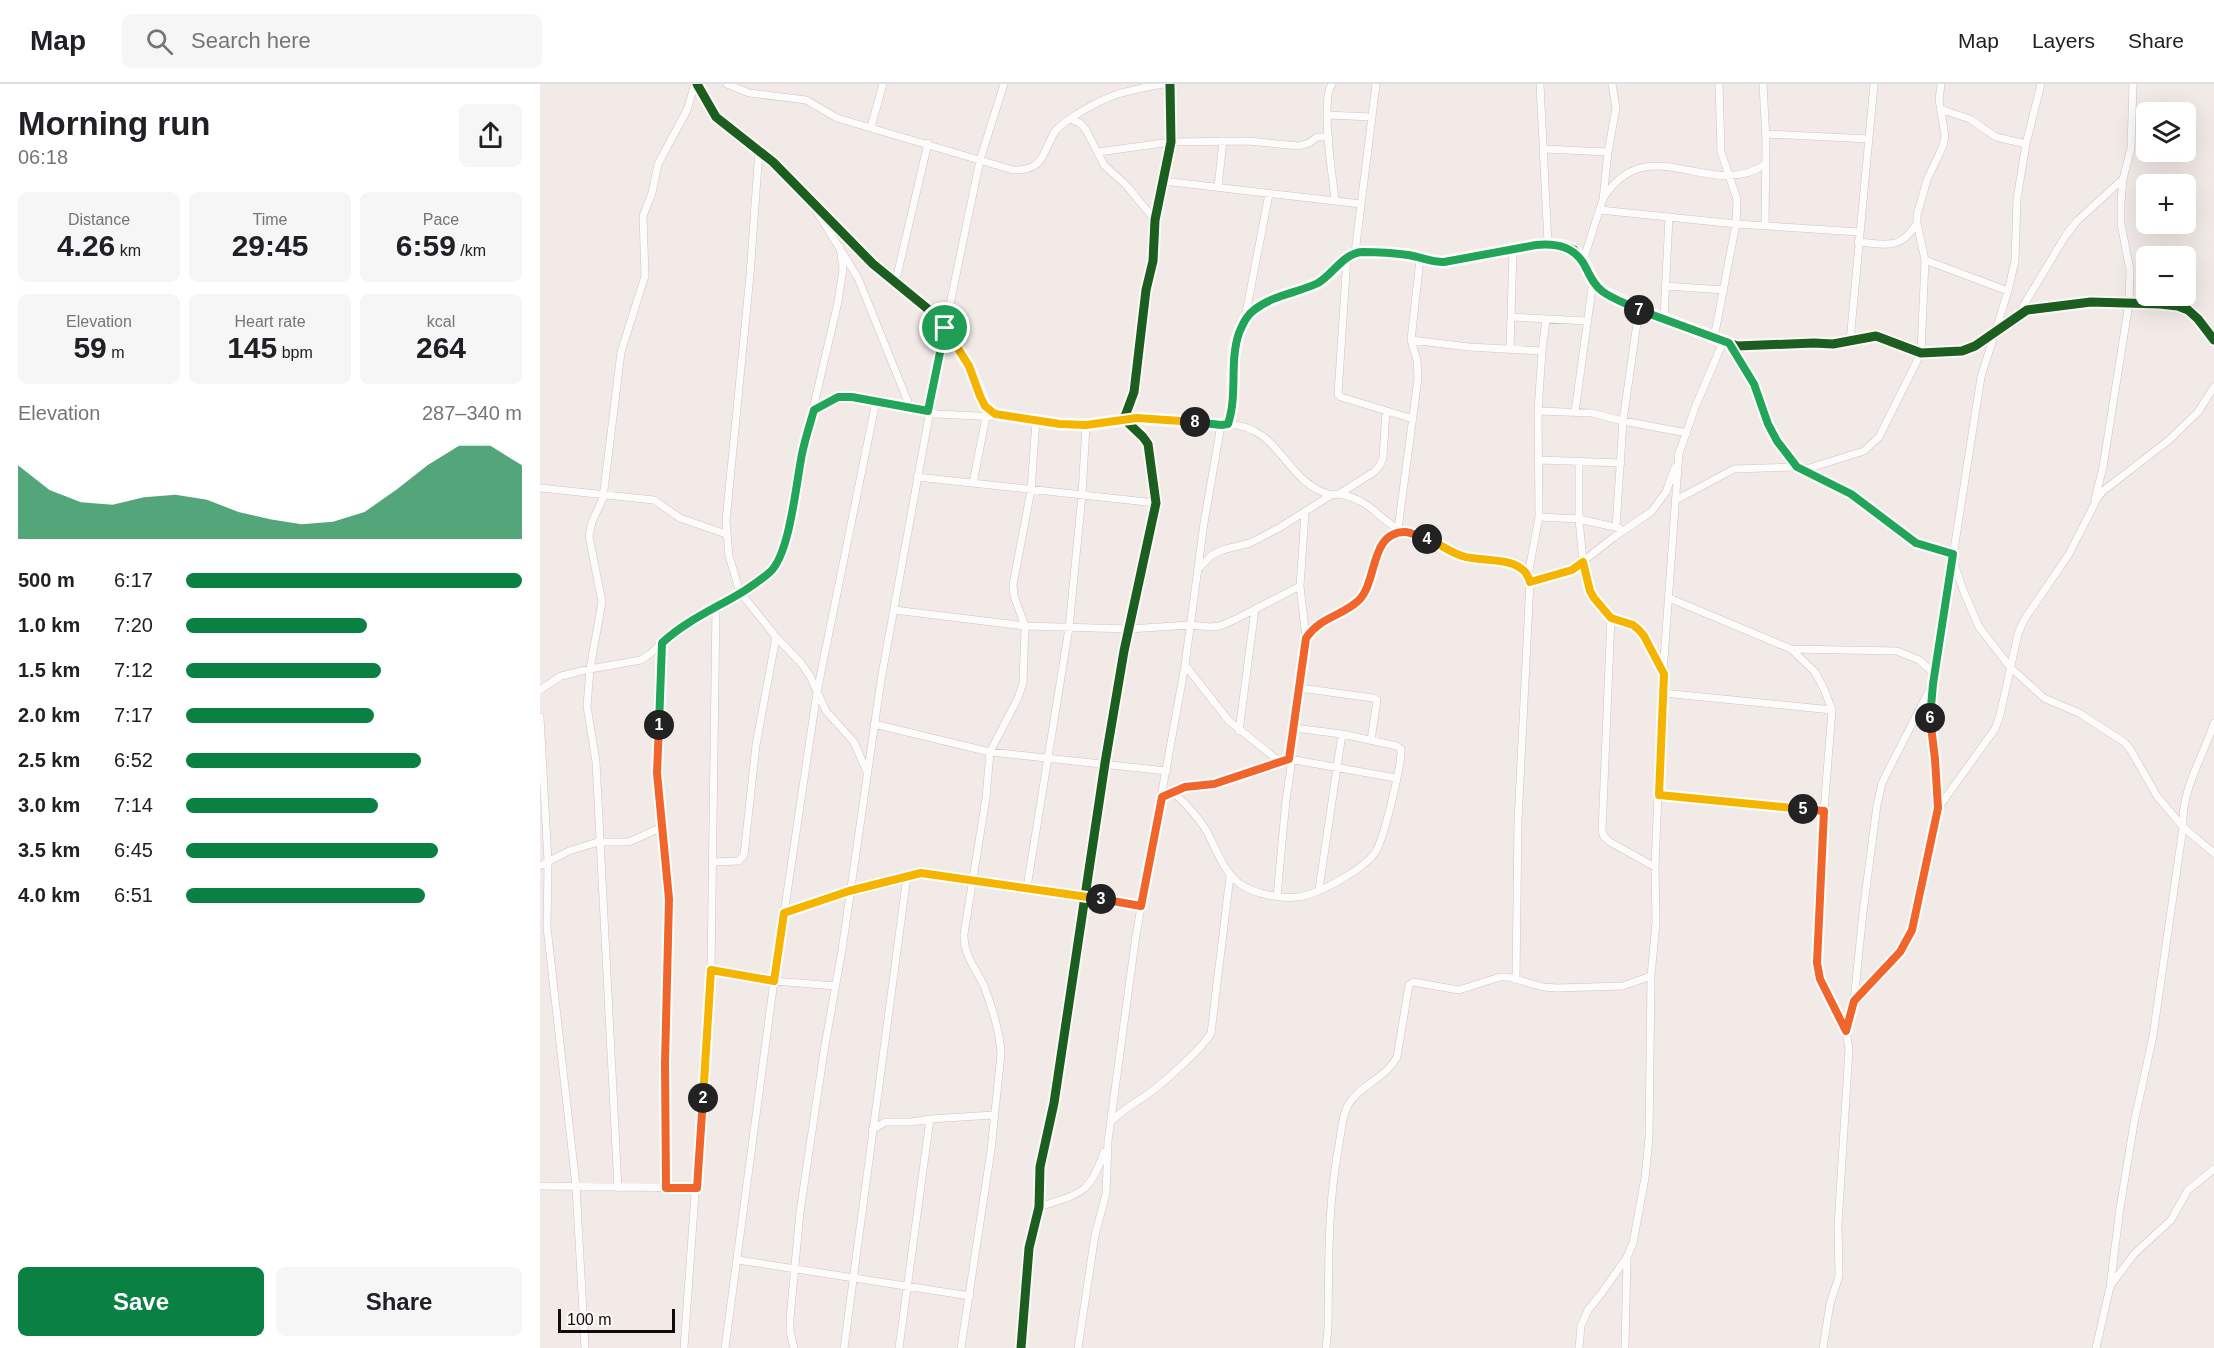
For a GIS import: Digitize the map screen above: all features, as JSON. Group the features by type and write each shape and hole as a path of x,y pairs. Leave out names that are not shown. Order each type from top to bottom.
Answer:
{"street":[{"path":"696,84 716,117 759,150 873,264 934,314 969,366 985,406 995,414 1005,417"},
{"path":"618,1188 598,842 595,748 587,714 590,669 602,602 589,536 592,522 604,494 621,352 645,276 646,259 642,225 644,216 652,194 658,164 687,110 696,84"},
{"path":"727,84 749,93 806,100 837,118 928,143 1013,170 1033,168 1040,162 1059,127 1102,99 1127,87 1163,84"},
{"path":"871,127 883,84"},
{"path":"794,1348 790,1318 804,1189 874,724 928,411 980,160 1004,84"},
{"path":"1124,419 1134,392 1146,290 1154,250 1155,220 1171,142 1170,84"},
{"path":"1332,84 1328,89 1327,115 1335,201"},
{"path":"1355,253 1376,84"},
{"path":"1540,84 1548,244"},
{"path":"1583,261 1603,199 1616,108 1612,84"},
{"path":"1714,338 1736,224 1737,199 1720,152 1719,84"},
{"path":"1763,84 1766,134 1765,226"},
{"path":"1850,341 1874,84"},
{"path":"1676,500 1734,469 1800,469 1864,451 1879,437 1921,353 1925,260 1917,224 1918,209 1945,136 1940,109 1941,84"},
{"path":"1854,1001 1907,942 1912,930 1938,808 1929,714 1933,684 1981,376 2015,261 2017,199 2026,144 2041,84"},
{"path":"2093,505 2103,467 2129,303 2130,270 2121,224 2123,179 2131,148 2133,84"},
{"path":"1940,109 1970,119 1996,137 2026,144"},
{"path":"1327,115 1372,117"},
{"path":"1070,118 1080,123 1086,130 1104,165 1126,185 1155,220"},
{"path":"1766,134 1869,139"},
{"path":"1098,152 1171,142 1222,141 1299,146 1317,137 1329,136"},
{"path":"1218,188 1222,141"},
{"path":"895,284 928,143"},
{"path":"1544,149 1608,152"},
{"path":"759,150 726,534 729,556 740,592 776,637 801,663 810,676 826,711 854,742 867,772"},
{"path":"1603,199 1621,176 1644,166 1668,167 1729,177 1750,173 1764,165"},
{"path":"2017,316 2072,228 2123,179"},
{"path":"1163,181 1361,204"},
{"path":"1078,1348 1095,1234 1106,1194 1108,1141 1141,906 1185,665 1200,568 1204,523 1225,424 1234,398 1235,346 1245,319 1269,194"},
{"path":"807,197 840,247 869,302 892,366 910,407"},
{"path":"1600,210 1736,224 1859,232"},
{"path":"1664,318 1669,217"},
{"path":"1858,242 1892,245 1908,237 1917,224"},
{"path":"1245,319 1270,300 1317,283 1337,269 1347,257 1355,253 1410,255 1420,259 1444,262 1548,244 1574,250 1602,291 1639,309 1737,346 1833,344 1876,336 1921,353 1962,351 1975,346 2027,310 2091,302 2160,304 2188,310 2214,340"},
{"path":"540,690 561,676 641,660 676,629 740,592 771,571 777,564 784,547 803,452 838,302 843,269 840,247"},
{"path":"1510,349 1513,250"},
{"path":"1347,257 1338,394 1341,398 1413,419"},
{"path":"1401,530 1419,368 1411,340 1420,259"},
{"path":"1925,260 2008,291"},
{"path":"1575,412 1593,281"},
{"path":"1665,286 1724,290"},
{"path":"1616,527 1623,421 1639,309"},
{"path":"1512,317 1587,321"},
{"path":"1516,980 1518,820 1529,578 1539,517 1538,411 1546,320"},
{"path":"1411,340 1469,347 1542,351"},
{"path":"1529,578 1572,570 1659,504 1673,475 1679,452 1709,374 1726,343"},
{"path":"1726,343 1754,384 1768,424 1777,441 1800,469 1851,494 1916,543 1953,556"},
{"path":"1938,808 1995,729 2024,620 2069,554 2093,505 2103,491 2169,440 2198,411 2214,387"},
{"path":"814,410 838,397 852,397 948,415 1005,417 1060,424 1086,425 1124,419 1159,419 1241,425 1263,435 1307,485 1317,491 1363,501 1401,530 1433,541 1462,556 1500,560 1514,564 1529,578"},
{"path":"725,1348 774,981 817,692 876,401"},
{"path":"1200,568 1212,555 1250,543 1374,472 1383,458 1386,411"},
{"path":"1538,411 1600,414 1623,421 1687,433"},
{"path":"973,483 986,417"},
{"path":"1021,1348 1029,1248 1039,1207 1040,1167 1054,1103 1105,763 1129,629 1156,503 1148,444 1124,419"},
{"path":"962,1348 1001,1054 1000,1040 983,983 963,945 986,798 990,752 1018,698 1023,683 1025,626 1014,596 1014,585 1031,490 1036,421"},
{"path":"1027,887 1069,628 1082,495 1086,425"},
{"path":"1579,1348 1581,1326 1587,1310 1627,1257 1636,1235 1649,1138 1651,976 1656,922 1655,867 1664,674 1679,452"},
{"path":"1540,460 1621,463"},
{"path":"1579,463 1579,519 1583,562 1590,591 1611,618 1633,625 1639,630 1664,674"},
{"path":"916,477 1156,503"},
{"path":"540,488 654,500 680,518 726,534"},
{"path":"1277,896 1291,767 1289,759 1306,638 1300,586 1305,513"},
{"path":"1539,517 1579,519 1626,529"},
{"path":"1306,638 1314,627 1357,601 1369,582 1378,550 1384,542 1401,530"},
{"path":"1953,556 1964,592 1979,627 2010,667 2044,698 2079,713 2124,742 2157,796 2182,827 2214,853"},
{"path":"894,610 1025,626 1129,629 1190,625 1220,626 1300,586"},
{"path":"1669,598 1791,649 1815,672 1832,710 1824,811 1817,963 1820,979 1846,1031 1849,1050 1838,1225 1839,1276 1830,1304 1823,1348"},
{"path":"684,1348 711,970 716,606"},
{"path":"1239,731 1255,609"},
{"path":"1611,618 1602,831 1604,837 1610,842 1655,867"},
{"path":"714,862 739,861 744,855 756,745 776,637"},
{"path":"662,643 657,773 669,899 665,1063 666,1188"},
{"path":"1791,649 1897,651 1920,660 1935,674"},
{"path":"1185,665 1229,721 1280,762"},
{"path":"1846,1031 1854,1001 1863,912 1882,783 1933,684"},
{"path":"1300,688 1377,700 1371,740"},
{"path":"1663,693 1832,710"},
{"path":"540,717 543,850 548,862 547,927 576,1186 585,1348"},
{"path":"2096,1348 2110,1287 2134,1124 2153,1036 2182,827 2182,810 2214,723"},
{"path":"874,724 990,752 1167,771"},
{"path":"1173,792 1197,816 1230,876 1248,889 1277,896 1307,895 1362,867 1376,852 1384,836 1401,749 1398,746 1342,734 1294,728"},
{"path":"1319,889 1342,734"},
{"path":"1162,797 1194,784 1214,784 1289,759 1396,778"},
{"path":"1659,795 1824,811"},
{"path":"540,866 570,851 598,842 629,842 662,827"},
{"path":"784,913 849,891 921,873 1027,887 1141,906"},
{"path":"844,1348 907,876"},
{"path":"1111,1122 1127,1106 1153,1090 1202,1045 1211,1033 1230,876"},
{"path":"711,970 774,981 836,987"},
{"path":"1326,1348 1331,1186 1344,1114 1353,1099 1387,1071 1397,1057 1408,985 1413,982 1459,990 1500,977 1508,977 1543,987 1623,986 1651,976"},
{"path":"872,1130 885,1122 994,1115"},
{"path":"899,1348 930,1119"},
{"path":"1039,1207 1086,1189 1098,1171 1108,1141"},
{"path":"2110,1287 2134,1254 2171,1220 2188,1190 2214,1169"},
{"path":"540,1186 697,1188"},
{"path":"1625,1348 1627,1257"},
{"path":"738,1260 970,1296"}],"cycle path":[{"path":"697,84 716,117 773,162 873,264 934,314 969,366 985,406 995,414 1060,424 1086,425 1137,418 1228,424 1231,413 1234,355 1239,333 1245,320 1261,305 1318,283 1344,260 1362,252 1403,254 1444,262 1536,245 1564,246 1574,250 1602,291 1639,309 1737,346 1833,344 1876,336 1921,353 1962,351 1975,346 2027,310 2091,302 2178,306 2188,310 2198,319 2214,340"},
{"path":"1021,1348 1029,1248 1039,1207 1040,1167 1054,1103 1124,651 1156,503 1148,444 1124,419 1134,392 1146,290 1153,261 1155,220 1171,142 1170,84"}],"route":[{"path":"1548,244 1574,250 1602,291 1639,309 1729,343 1759,394 1768,424 1777,441 1797,467 1851,494 1907,538 1929,548 1953,554 1929,714 1938,808 1912,930 1900,952 1854,1001 1846,1031 1820,979 1817,963 1824,811 1659,795 1664,674 1639,630 1633,625 1611,618 1594,598 1583,562 1572,570 1530,582 1524,571 1514,564 1500,560 1462,556 1433,541 1405,532 1391,536 1378,550 1369,582 1357,601 1314,627 1306,638 1289,759 1214,784 1194,784 1162,797 1141,906 973,879 914,873 849,891 784,913 774,981 711,970 697,1188 666,1188 665,1063 669,899 657,773 662,643 676,629 762,578 777,564 784,547 814,410 838,397 852,397 928,411 945,328 969,366 985,406 995,414 1060,424 1086,425 1137,418 1221,425 1228,424 1230,417 1234,398 1235,346 1245,319 1270,300 1317,283 1337,269 1347,257 1362,252 1410,255 1432,262 1444,262 1548,244"}]}
